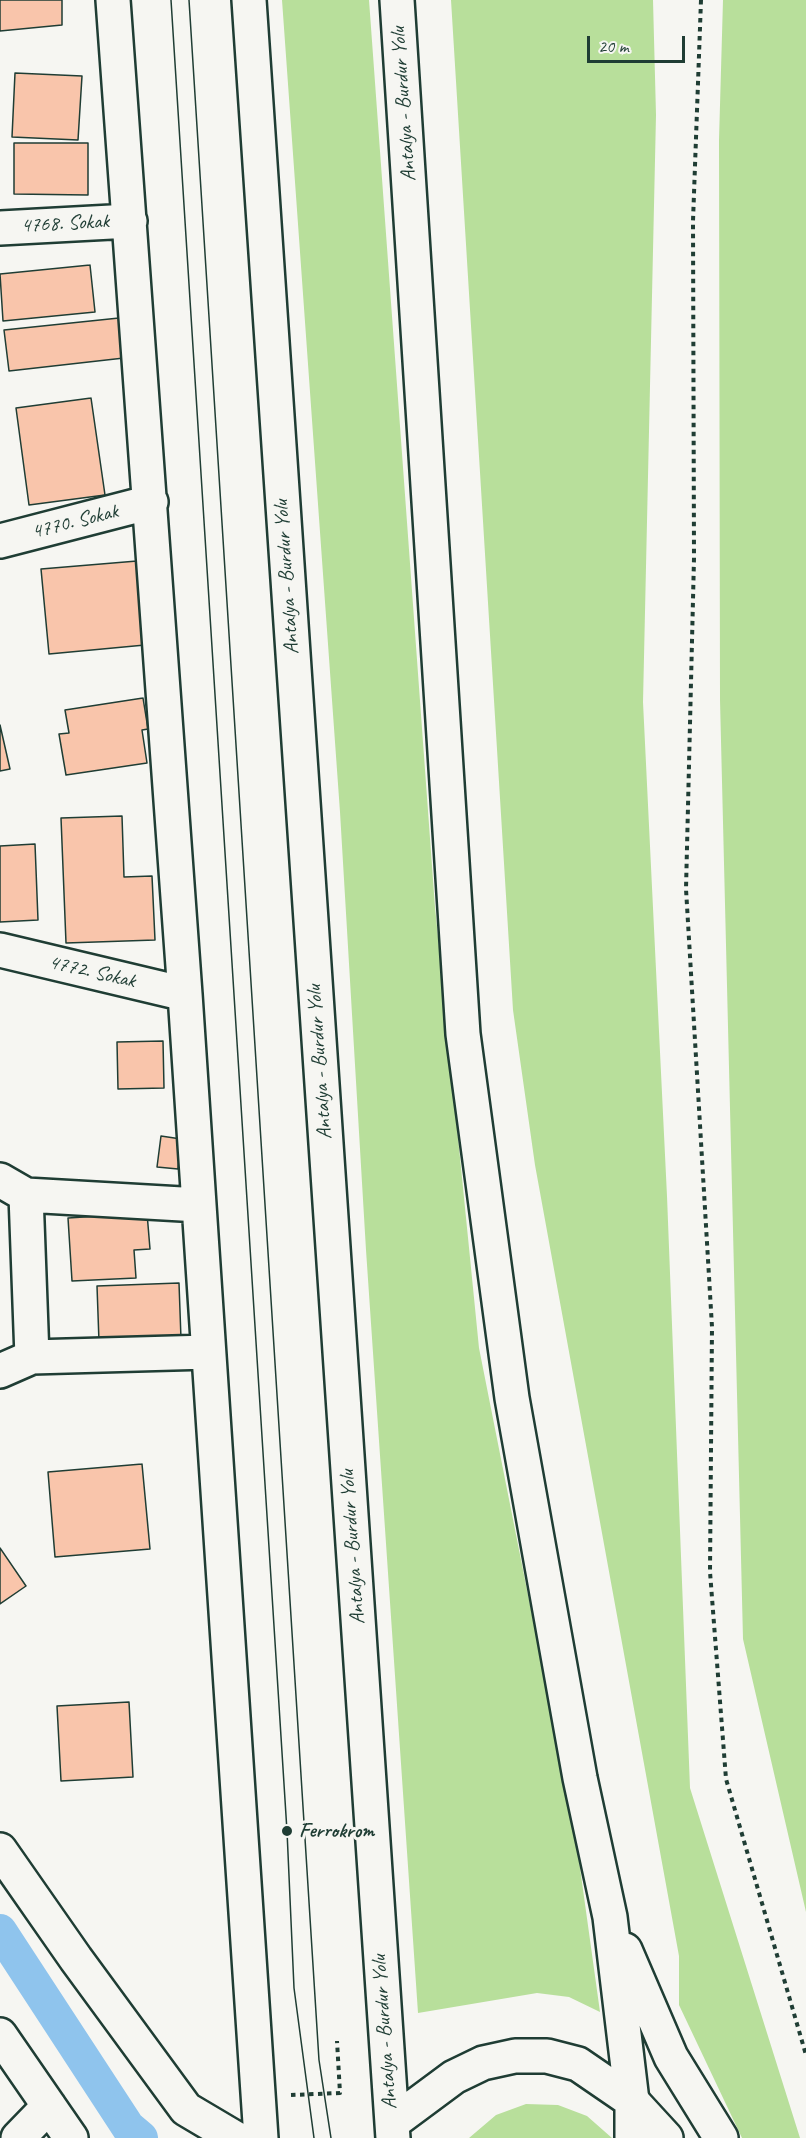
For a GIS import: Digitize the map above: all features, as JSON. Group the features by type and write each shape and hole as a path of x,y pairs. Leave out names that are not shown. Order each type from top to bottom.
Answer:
{"main road":[{"path":"113,0 151,502 261,2138"},
{"name":"Antalya - Burdur Yolu","path":"249,0 392,2131"},
{"name":"Antalya - Burdur Yolu","path":"397,0 463,1034 512,1398 580,1778 610,1917 632,2101 632,2138"},
{"name":"4768. Sokak","path":"0,228 130,221"},
{"name":"4770. Sokak","path":"0,541 151,502"},
{"name":"4772. Sokak","path":"0,950 185,994"},
{"path":"32,1357 13,1188 198,1205"},
{"path":"0,1371 32,1357 208,1352"},
{"path":"0,1850 76,1959 186,2109 235,2138"},
{"path":"610,1917 671,2057 721,2138"},
{"path":"0,2035 71,2138"},
{"path":"392,2131 454,2077 483,2063 515,2056 547,2056 578,2064 632,2101 666,2138"},
{"path":"0,2124 17,2138 49,2106"}],"path":[{"path":"701,0 693,221 694,558 686,889 712,1327 710,1572 726,1779 806,2055"},
{"path":"258,2097 340,2092 337,2041"}],"green space":[{"path":"282,0 369,0 435,907 479,1348 575,1832 600,2012 569,1997 537,1993 418,2013 366,1250 340,812"},
{"path":"451,0 653,0 656,115 643,702 667,1196 690,1788 800,2138 742,2138 679,2005 679,1956 535,1165 513,1010"},
{"path":"723,0 806,0 806,1912 743,1639 720,700 719,140"},
{"path":"526,2104 558,2105 587,2116 612,2138 469,2138 496,2115"}],"building":[{"path":"0,0 62,0 62,25 0,31"},
{"path":"15,73 82,76 78,140 12,137"},
{"path":"14,143 88,143 88,195 14,194"},
{"path":"90,265 95,312 3,321 0,274"},
{"path":"119,318 124,358 9,371 4,330"},
{"path":"91,398 105,495 29,505 16,408"},
{"path":"137,561 145,645 49,654 41,569"},
{"path":"143,698 148,729 142,730 147,763 66,775 59,734 69,733 65,710"},
{"path":"0,725 10,769 0,771"},
{"path":"122,816 124,877 152,876 155,940 66,943 61,818"},
{"path":"35,844 38,920 0,922 0,846"},
{"path":"163,1041 164,1088 118,1089 117,1042"},
{"path":"161,1136 181,1139 178,1169 157,1167"},
{"path":"147,1213 150,1249 134,1250 136,1278 72,1281 68,1218"},
{"path":"179,1283 181,1339 99,1342 97,1286"},
{"path":"142,1464 150,1549 55,1557 48,1472"},
{"path":"0,1548 26,1586 0,1604"},
{"path":"129,1702 133,1777 61,1781 57,1706"}],"waterway":[{"path":"0,1931 128,2127 141,2138"}],"tram line":[{"path":"171,0 287,1831 294,1988 314,2138"},
{"path":"189,0 319,2060 331,2138"}],"place":[{"name":"Ferrokrom","path":"287,1831"}]}
